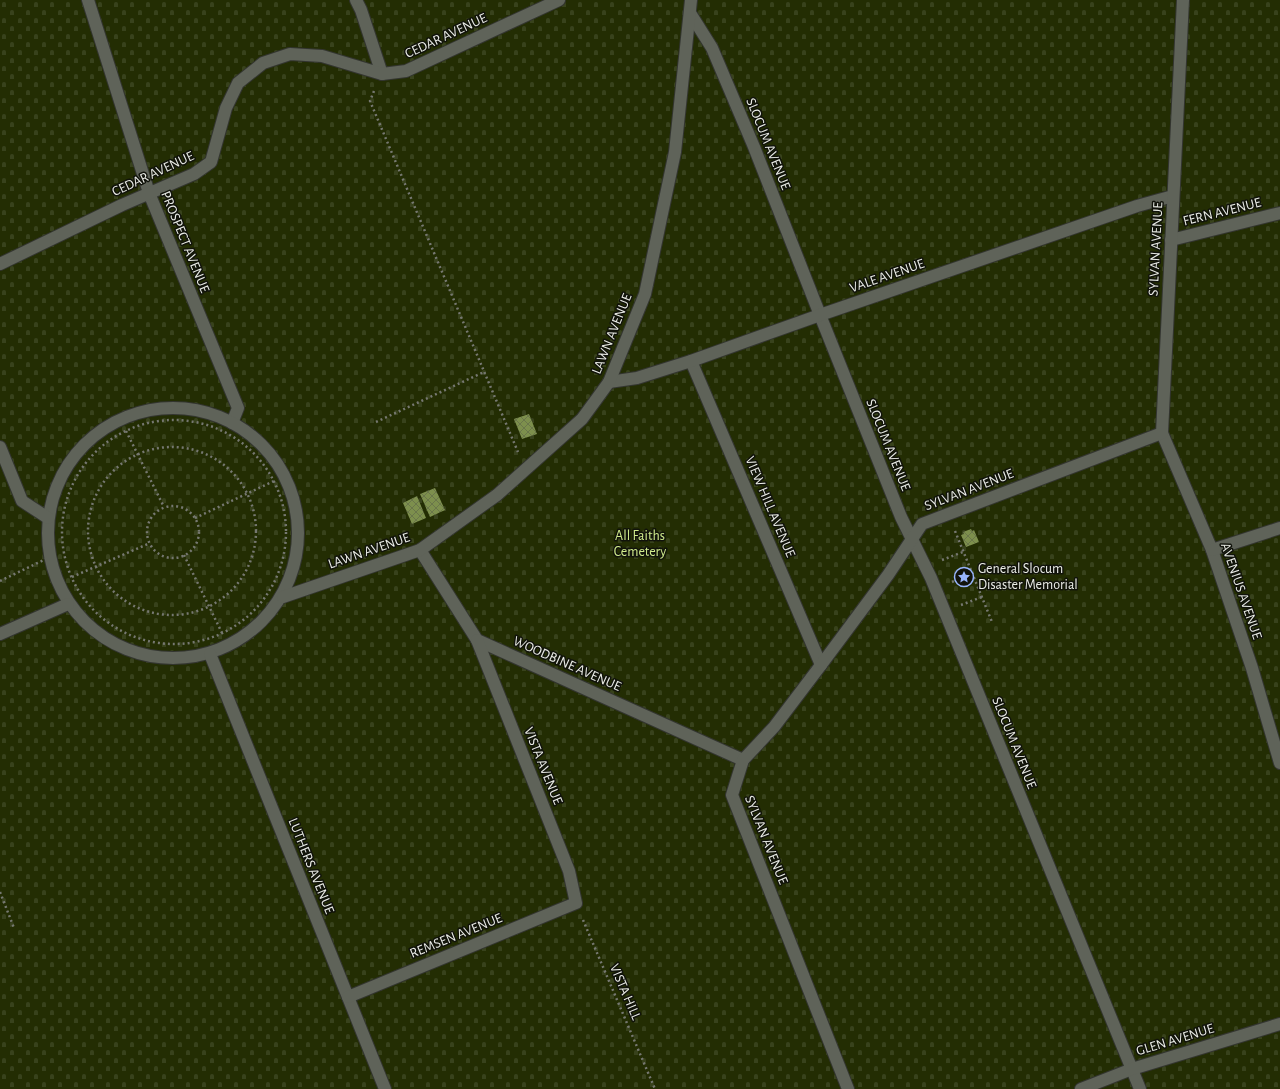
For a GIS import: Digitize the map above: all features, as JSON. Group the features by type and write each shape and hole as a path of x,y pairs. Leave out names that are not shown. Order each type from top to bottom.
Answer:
{"lane":[{"name":"PROSPECT AVENUE","path":"88,0 149,193 238,408 232,423"},
{"path":"356,0 361,10 382,74"},
{"name":"CEDAR AVENUE","path":"0,264 122,205 194,174 211,162 226,108 238,83 263,63 290,54 322,56 382,74 406,71 559,0"},
{"name":"LAWN AVENUE","path":"283,597 420,550 497,495 526,470 582,419 609,382 645,294 675,152 691,0"},
{"name":"SYLVAN AVENUE","path":"848,1089 732,795 743,760 774,727 822,665 888,575 922,524 1162,433 1183,0"},
{"name":"SLOCUM AVENUE","path":"690,13 712,48 754,147 901,517 931,578 1140,1089"},
{"name":"VALE AVENUE","path":"609,382 637,378 691,361 1137,206 1173,196"},
{"name":"FERN AVENUE","path":"1171,240 1280,213"},
{"name":"VIEW HILL AVENUE","path":"691,361 822,665"},
{"path":"150,409 189,409 232,423 260,444 284,475 296,504 300,536 295,567 283,597 264,622 252,632 239,641 210,654 170,658 131,650 97,630 68,604 48,558 48,518 58,479 80,446 112,422 150,409"},
{"name":"AVENIUS AVENUE","path":"1162,433 1212,550 1252,668 1280,763"},
{"path":"0,447 22,501 48,518"},
{"path":"1212,550 1280,528"},
{"path":"420,550 477,640"},
{"path":"0,634 68,604"},
{"name":"WOODBINE AVENUE","path":"477,640 743,760"},
{"name":"VISTA AVENUE","path":"477,640 569,871 576,903"},
{"name":"LUTHERS AVENUE","path":"210,654 385,1089"},
{"name":"REMSEN AVENUE","path":"348,997 576,903"},
{"name":"GLEN AVENUE","path":"1081,1089 1132,1069 1280,1024"}],"path":[{"path":"382,74 370,101 526,470"},
{"path":"376,422 484,372"},
{"path":"160,420 191,420 221,429 247,445 268,468 274,481 282,496 287,524 285,551 277,578 263,601 243,620 222,633 193,642 165,644 138,638 113,626 92,608 76,586 64,557 62,526 68,495 82,468 103,445 126,431 160,420"},
{"path":"126,431 164,507"},
{"path":"163,447 188,448 213,457 233,472 248,494 255,514 257,537 252,558 238,584 228,595 210,607 191,613 172,615 153,613 135,607 119,597 106,583 96,567 89,546 88,524 93,502 104,482 119,466 138,454 163,447"},
{"path":"195,518 274,481"},
{"path":"171,505 178,506 185,508 195,518 199,531 198,539 195,546 184,555 171,558 164,556 158,553 150,543 147,536 149,522 158,510 171,505"},
{"path":"953,525 992,622"},
{"path":"72,577 150,543"},
{"path":"939,561 963,552"},
{"path":"184,555 222,633"},
{"path":"0,580 48,558"},
{"path":"957,607 982,597"},
{"path":"0,892 14,928"},
{"name":"VISTA HILL","path":"576,903 655,1089"}],"green space":[{"name":"All Faiths Cemetery","path":"0,0 1280,0 1280,1089 0,1089"}],"building":[{"path":"529,414 537,434 522,439 514,419"},
{"path":"435,488 445,510 430,517 420,494"},
{"path":"417,496 426,518 412,524 403,503"},
{"path":"971,529 972,531 974,530 979,542 966,547 961,535 964,534 963,532"}],"place":[{"name":"General Slocum Disaster Memorial","path":"964,577"}]}
